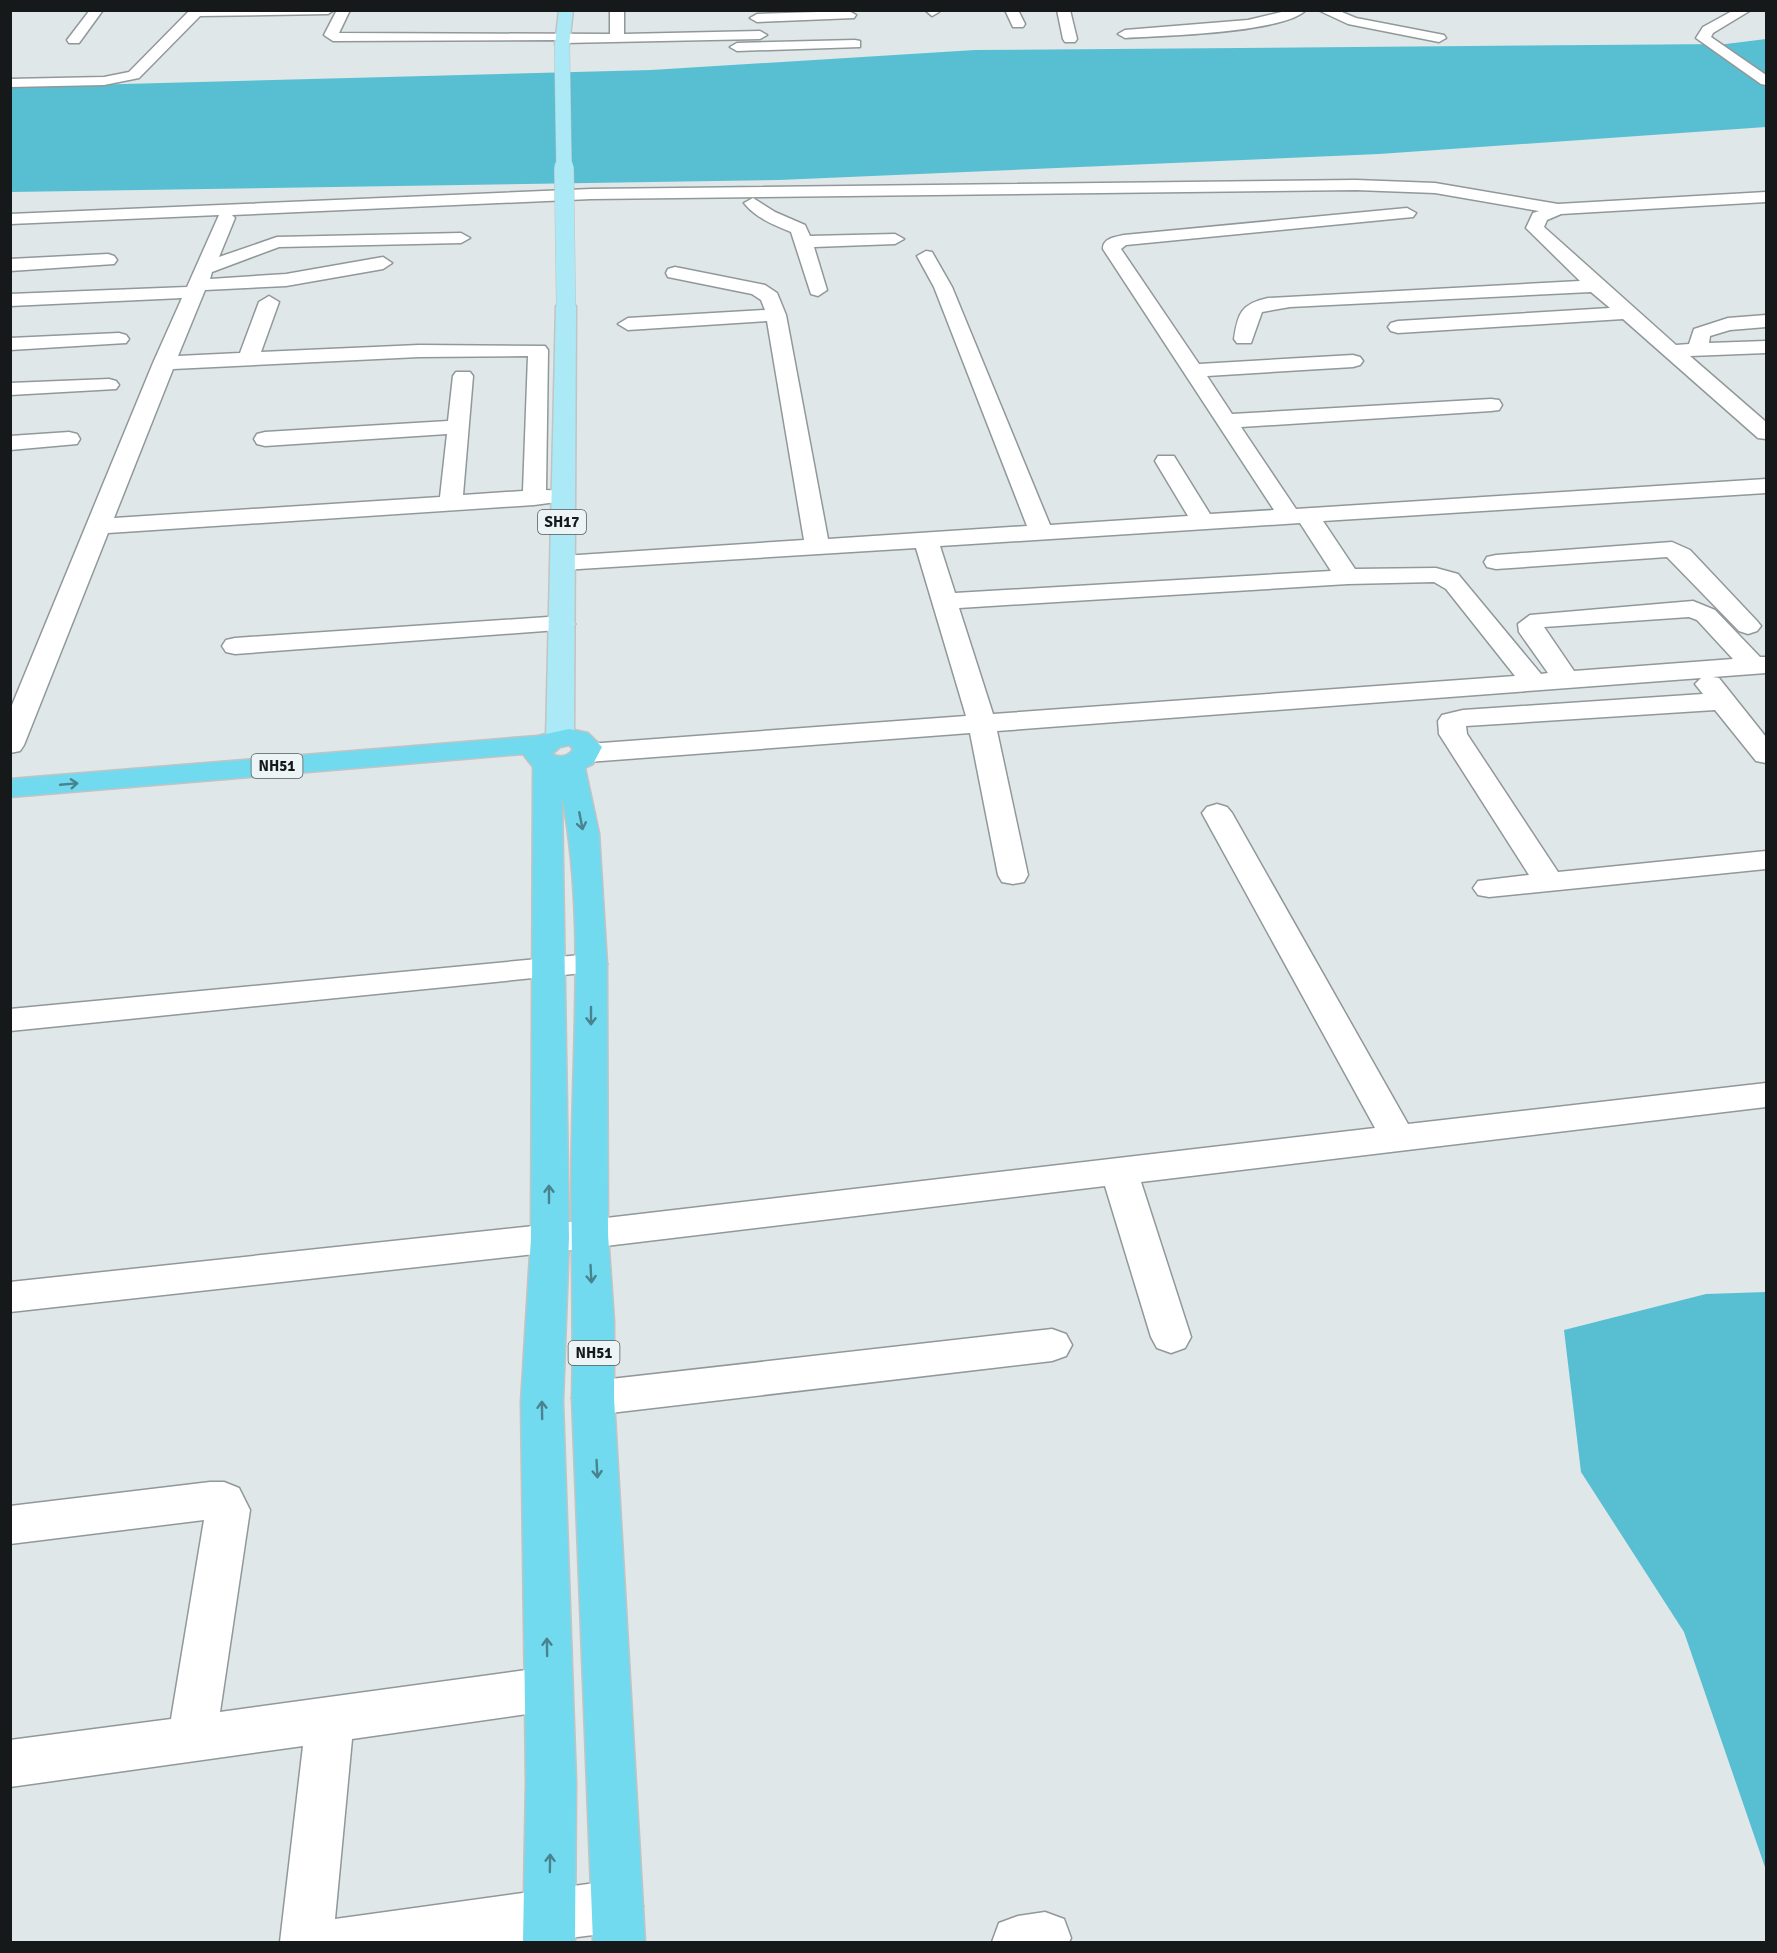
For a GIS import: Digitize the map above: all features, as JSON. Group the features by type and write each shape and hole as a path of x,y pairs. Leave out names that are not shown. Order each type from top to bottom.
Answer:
{"highway":[{"name":"NH51","path":"10,788 558,754"},
{"name":"NH51","path":"10,809 558,754"},
{"name":"NH51","path":"558,754 584,833 591,964 589,1234 594,1322 593,1398 618,1924"},
{"name":"NH51","path":"549,1928 548,1689 542,1402 550,1238 548,969 558,754"}],"main road":[{"name":"SH17","path":"558,754 566,306 563,40 566,10"}],"street":[{"path":"74,40 97,10"},
{"path":"10,83 104,81 134,75 197,11 328,10"},
{"path":"344,10 328,29 336,38 563,40 664,37 856,48 849,13 757,14 761,41"},
{"path":"616,10 618,38"},
{"path":"1011,10 1018,24"},
{"path":"1064,10 1071,39"},
{"path":"1125,34 1276,21 1295,16 1300,10"},
{"path":"1323,10 1353,21 1438,38"},
{"path":"1745,10 1708,30 1702,38 1767,81"},
{"path":"384,54 405,20"},
{"path":"664,37 665,56"},
{"path":"713,48 761,41"},
{"path":"10,219 591,194 1356,185 1435,188 1558,209 1767,197"},
{"path":"10,229 226,218 597,205 1407,195 1470,203 1539,218 1558,209"},
{"path":"753,203 769,216 799,229 818,290"},
{"path":"1348,577 1298,516 1226,421 1112,249 1114,242 1407,213"},
{"path":"10,745 101,526 163,363 226,218"},
{"path":"1539,218 1535,228 1596,286 1767,433"},
{"path":"199,282 277,242 399,242 461,238"},
{"path":"803,242 895,239"},
{"path":"926,256 942,287 1041,532"},
{"path":"10,265 108,260"},
{"path":"10,300 199,282 286,280 383,263"},
{"path":"675,273 758,289 770,297 776,315 817,547"},
{"path":"1244,339 1247,315 1252,309 1274,304 1596,286"},
{"path":"248,359 269,302"},
{"path":"1398,327 1629,313"},
{"path":"628,324 776,315"},
{"path":"1698,350 1701,333 1714,327 1767,321"},
{"path":"10,344 119,339"},
{"path":"1673,351 1767,347"},
{"path":"163,363 418,351 538,350 534,498"},
{"path":"1226,421 1283,391 1353,361"},
{"path":"1193,371 1283,391 1491,405"},
{"path":"451,503 463,376"},
{"path":"10,390 109,385"},
{"path":"265,439 458,427"},
{"path":"10,443 69,439"},
{"path":"1166,461 1203,522"},
{"path":"563,563 1767,486"},
{"path":"101,526 561,496"},
{"path":"926,540 982,724 1013,875"},
{"path":"1496,562 1672,549 1682,555 1757,625"},
{"path":"944,601 1348,577 1436,575 1449,579 1534,682"},
{"path":"1567,680 1532,632 1531,624 1539,620 1693,609 1706,615 1760,665"},
{"path":"235,646 562,624"},
{"path":"1720,628 1757,625"},
{"path":"558,754 1760,665"},
{"path":"1698,670 1767,755"},
{"path":"1550,882 1453,734 1452,721 1475,717 1723,701"},
{"path":"1217,813 1398,1138"},
{"path":"1489,888 1767,860"},
{"path":"10,1020 591,964"},
{"path":"10,1297 589,1234 1767,1095"},
{"path":"1119,1171 1172,1336"},
{"path":"593,1398 1052,1345"},
{"path":"10,1525 224,1501 228,1510 192,1737"},
{"path":"10,1764 548,1689"},
{"path":"306,1942 330,1718"},
{"path":"342,1942 618,1924"}],"water":[{"path":"1766,39 1766,127 1379,154 779,180 11,192 10,87 651,70 975,50 1726,44"},
{"path":"1766,1292 1766,1870 1684,1632 1581,1472 1564,1330 1706,1294"}]}
